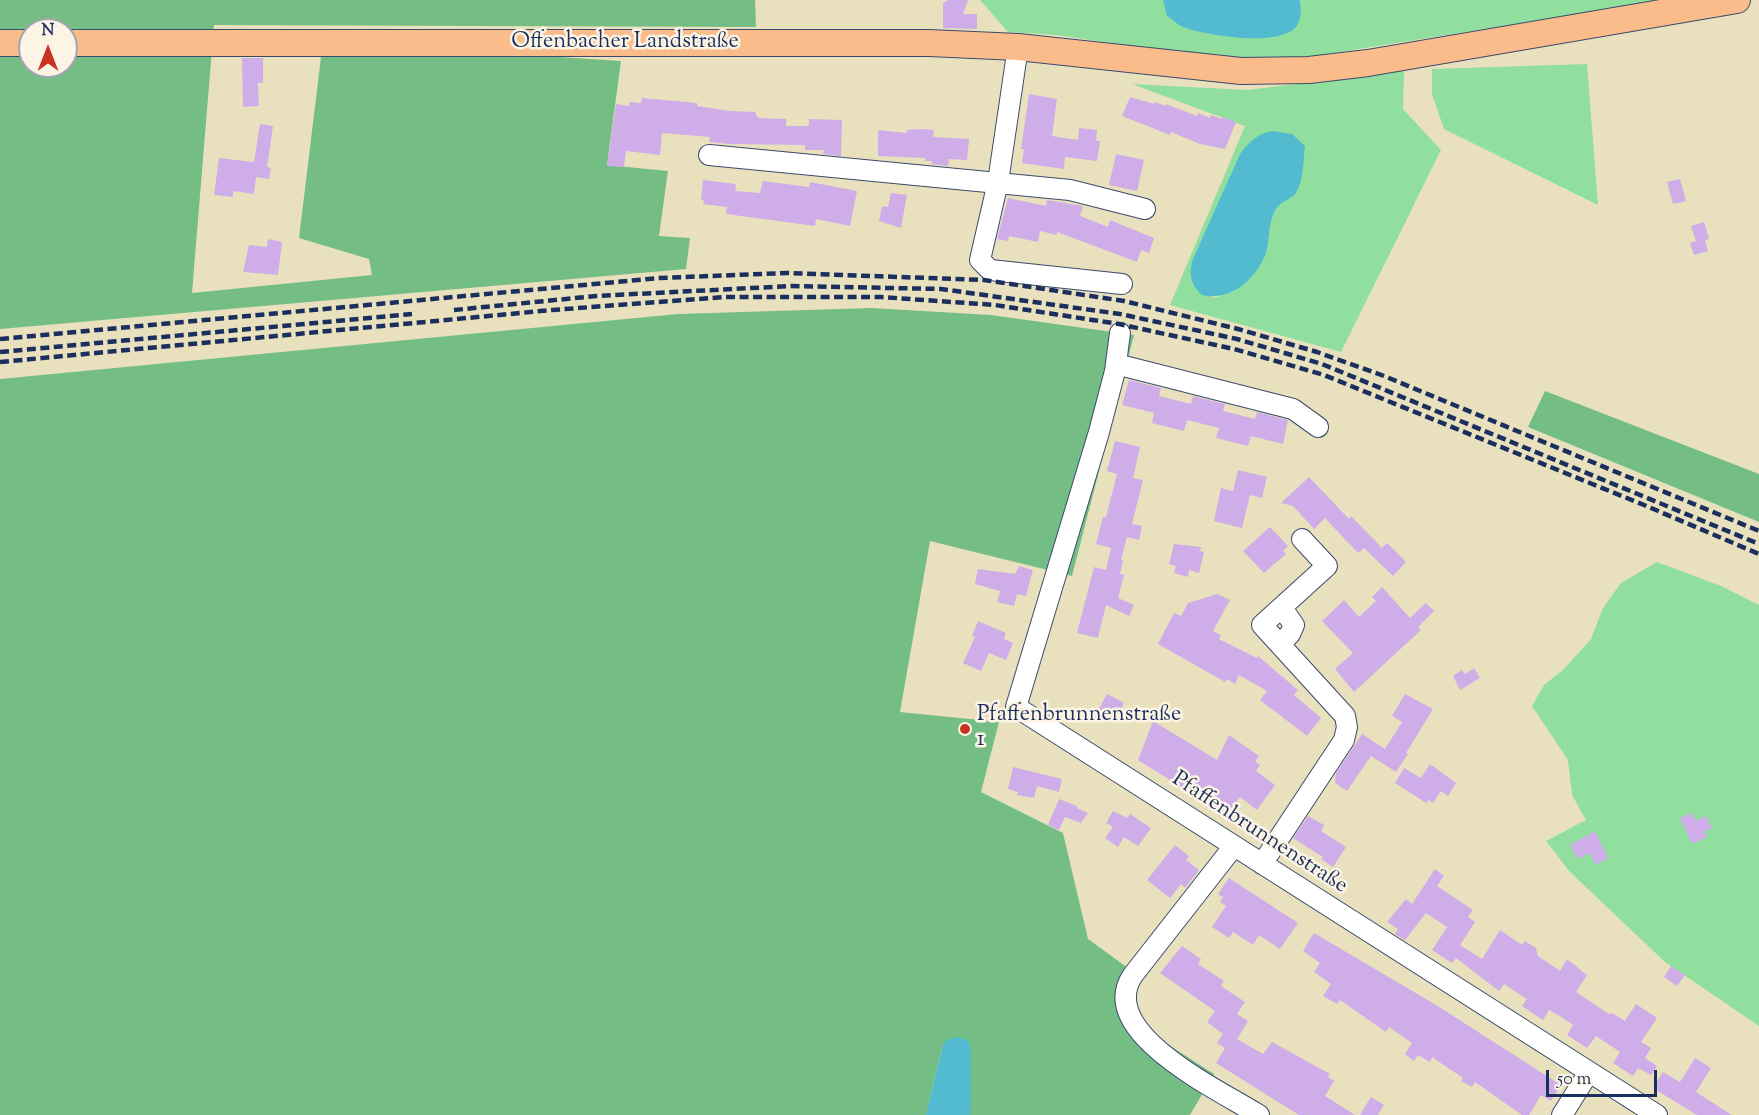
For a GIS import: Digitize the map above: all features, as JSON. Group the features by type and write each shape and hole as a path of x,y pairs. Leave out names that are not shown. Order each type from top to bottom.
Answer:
{"main road":[{"name":"Offenbacher Landstraße","path":"78,43 917,43 1011,46 1241,71 1310,70 1368,63 1737,0"},
{"path":"0,43 18,43"}],"street":[{"path":"1011,46 998,182 980,256 984,267 1122,284"},
{"path":"709,155 1070,190 1145,209"},
{"name":"Pfaffenbrunnenstraße","path":"1120,333 1116,364 1099,432 1016,707 1657,1115"},
{"path":"1116,364 1293,409 1318,426"},
{"path":"1262,864 1344,740 1347,720 1280,644 1290,634 1294,625 1282,608 1327,566 1302,539"},
{"path":"1234,846 1133,975 1128,983 1126,999 1135,1029 1154,1047 1259,1115"},
{"path":"1562,1115 1589,1072"}],"green space":[{"path":"0,0 755,0 756,27 214,25 192,293 372,275 369,259 299,238 321,57 528,55 621,61 607,165 668,171 659,236 690,238 686,269 0,329"},
{"path":"980,0 1163,0 1167,16 1191,29 1232,37 1275,37 1301,4 1300,0 1665,0 1309,57 1241,58 1172,52 1056,35 1008,32"},
{"path":"1587,64 1598,205 1444,129 1432,94 1432,69"},
{"path":"1404,71 1403,109 1441,150 1341,352 1170,305 1245,126 1132,84 1247,90","holes":["1240,154 1292,197 1277,206 1272,218 1266,252 1233,292 1213,298 1191,267"]},
{"path":"871,308 991,315 1134,335 1072,576 930,541 900,712 999,722 981,792 1063,833 1088,939 1128,968 1125,1017 1214,1074 1190,1115 970,1115 970,1092 943,1045 926,1115 0,1115 0,379 678,314"},
{"path":"1545,391 1759,474 1759,522 1528,427"},
{"path":"1657,562 1721,586 1759,605 1759,1026 1665,962 1570,872 1546,841 1586,820 1572,795 1568,760 1532,706 1544,685 1563,670 1591,639 1603,608 1621,583"}],"water":[{"path":"1163,0 1300,0 1301,14 1296,27 1287,33 1275,37 1243,38 1197,31 1181,26 1167,16"},
{"path":"1274,131 1292,134 1305,146 1300,185 1294,195 1276,209 1272,218 1266,253 1262,263 1249,280 1232,292 1223,295 1202,295 1195,288 1192,279 1193,259 1240,154 1255,138"},
{"path":"957,1037 968,1040 971,1050 970,1115 926,1115 943,1045 947,1040"}],"building":[{"path":"948,0 968,0 963,14 977,14 977,29 943,28 943,3"},
{"path":"242,58 263,58 263,83 258,83 259,106 243,107"},
{"path":"1029,94 1057,99 1052,136 1078,140 1079,128 1097,130 1096,141 1100,141 1097,161 1065,157 1064,169 1022,163 1024,149 1021,149"},
{"path":"1130,97 1154,104 1155,102 1166,106 1166,104 1197,116 1198,113 1210,118 1211,115 1236,122 1225,149 1200,144 1122,116"},
{"path":"642,98 697,103 697,106 730,111 755,112 758,118 786,119 786,126 809,126 809,119 842,120 841,156 823,154 824,150 805,150 805,145 729,144 709,142 710,137 662,133 660,155 626,151 624,167 607,166 616,104 629,106 630,102 641,103"},
{"path":"260,124 273,126 267,167 271,168 269,179 256,177 254,194 233,191 233,197 214,195 219,158 254,162"},
{"path":"878,130 907,133 907,130 934,130 933,137 969,139 967,160 949,159 948,166 931,164 932,161 925,161 925,158 878,156"},
{"path":"1116,154 1144,160 1137,191 1109,185"},
{"path":"1680,179 1686,201 1673,204 1667,182"},
{"path":"703,180 736,184 735,191 760,193 763,181 809,187 810,182 857,191 850,226 816,219 815,226 726,214 727,207 703,204 704,200 701,200"},
{"path":"891,193 907,195 901,228 879,221 882,206 888,207"},
{"path":"1008,198 1046,206 1047,200 1083,206 1080,216 1108,227 1110,220 1154,238 1149,253 1141,250 1137,262 1057,232 1057,235 1040,231 1038,242 1009,236 1008,241 997,239"},
{"path":"1704,222 1709,239 1705,240 1708,251 1694,255 1690,243 1696,241 1691,226"},
{"path":"268,239 282,242 278,275 243,272 249,245 267,247"},
{"path":"1129,380 1161,388 1159,396 1191,404 1193,396 1225,404 1223,411 1255,419 1257,412 1288,420 1283,444 1251,436 1248,446 1216,438 1219,428 1187,420 1184,431 1152,423 1154,413 1122,405"},
{"path":"1115,441 1140,447 1133,478 1143,480 1132,524 1142,526 1139,540 1127,537 1121,560 1123,560 1120,574 1124,575 1118,598 1134,605 1129,616 1106,605 1098,638 1077,633 1094,567 1106,570 1111,548 1096,544 1103,517 1106,517 1117,474 1107,471"},
{"path":"1238,470 1267,477 1262,498 1250,495 1242,528 1214,521 1221,488 1233,491"},
{"path":"1309,477 1349,519 1351,516 1382,548 1387,543 1406,562 1393,576 1364,548 1358,553 1325,518 1314,529 1293,506 1281,503"},
{"path":"1270,527 1288,546 1283,551 1286,554 1264,573 1243,551"},
{"path":"1174,544 1201,547 1200,551 1204,552 1199,573 1189,570 1188,577 1174,573 1176,566 1169,564"},
{"path":"1019,566 1033,570 1026,596 1017,594 1014,606 997,602 1000,591 975,584 978,569 1015,574"},
{"path":"1382,587 1410,618 1426,603 1434,611 1418,627 1421,630 1354,692 1335,669 1353,653 1322,621 1344,600 1359,617 1376,601 1372,597"},
{"path":"1217,594 1230,600 1213,631 1221,635 1219,639 1257,658 1258,656 1298,690 1294,695 1321,718 1307,736 1260,700 1267,691 1239,675 1235,684 1227,679 1225,682 1158,644 1174,613 1181,616 1188,603"},
{"path":"978,621 1006,633 1004,639 1013,643 1006,660 989,653 981,671 963,663 975,637 972,636"},
{"path":"1474,668 1480,678 1460,690 1453,676 1462,670 1465,674"},
{"path":"1107,694 1124,703 1115,721 1098,711"},
{"path":"1405,694 1433,709 1396,772 1371,756 1347,791 1335,783 1336,773 1362,734 1385,749 1402,722 1392,716"},
{"path":"1153,721 1217,760 1229,735 1259,756 1255,761 1260,765 1256,771 1275,785 1257,810 1240,797 1226,815 1138,760"},
{"path":"1430,764 1456,783 1448,796 1441,791 1433,803 1428,800 1426,803 1395,783 1404,768 1421,778"},
{"path":"1013,767 1062,779 1059,792 1037,786 1034,798 1017,795 1018,792 1008,789"},
{"path":"1059,799 1088,813 1081,823 1065,817 1059,830 1048,825"},
{"path":"1113,811 1127,818 1130,814 1151,828 1138,846 1124,837 1118,847 1105,838 1113,827 1106,823"},
{"path":"1692,813 1696,821 1706,816 1712,828 1704,832 1707,837 1692,844 1680,818"},
{"path":"1308,816 1324,825 1321,831 1346,847 1333,867 1321,859 1323,857 1293,838"},
{"path":"1595,831 1608,858 1596,865 1589,853 1578,859 1570,845"},
{"path":"1175,845 1189,856 1186,860 1199,870 1185,888 1181,884 1170,898 1147,880"},
{"path":"1435,869 1444,876 1437,886 1473,910 1468,917 1475,922 1460,945 1482,959 1500,930 1522,945 1525,941 1536,948 1538,956 1560,971 1567,959 1587,975 1576,992 1609,1014 1612,1013 1625,1021 1636,1004 1657,1018 1641,1042 1651,1048 1645,1058 1657,1066 1651,1075 1638,1068 1633,1076 1613,1063 1620,1052 1596,1036 1587,1048 1567,1035 1573,1025 1560,1016 1549,1010 1543,1020 1522,1006 1527,999 1504,984 1499,991 1456,958 1452,963 1432,950 1447,927 1426,913 1405,940 1395,934 1398,929 1387,922 1406,899 1412,904"},
{"path":"1229,878 1298,923 1280,949 1259,935 1253,945 1233,932 1229,938 1212,927 1226,906 1220,902 1223,897 1218,894"},
{"path":"1314,933 1436,1005 1561,1085 1551,1101 1541,1095 1529,1115 1522,1115 1475,1082 1472,1087 1461,1081 1463,1078 1432,1057 1430,1062 1418,1055 1414,1061 1405,1054 1412,1043 1389,1027 1386,1032 1340,1000 1337,1004 1323,996 1331,984 1314,972 1320,963 1303,951"},
{"path":"1182,946 1201,959 1198,964 1224,981 1221,986 1245,1002 1237,1014 1248,1021 1237,1039 1263,1054 1272,1042 1330,1074 1328,1077 1334,1081 1325,1096 1355,1115 1299,1115 1216,1063 1225,1048 1217,1043 1223,1034 1207,1022 1215,1011 1160,973"},
{"path":"1671,966 1685,975 1677,986 1664,977"},
{"path":"1695,1058 1711,1068 1696,1092 1732,1115 1697,1115 1653,1088 1663,1072 1680,1082"},
{"path":"1371,1097 1384,1105 1378,1115 1360,1115"}],"railway":[{"path":"0,339 659,278 787,273 984,280 1124,301 1238,329 1317,352 1384,376 1759,531"},
{"path":"454,310 596,296 791,286 941,289 1120,314 1237,339 1322,364 1759,544"},
{"path":"0,362 552,310 725,297 881,297 995,305 1119,324 1234,349 1324,375 1759,554"},
{"path":"0,352 412,314"}],"place":[{"name":"Pfaffenbrunnenstraße 1","path":"965,729"}]}
